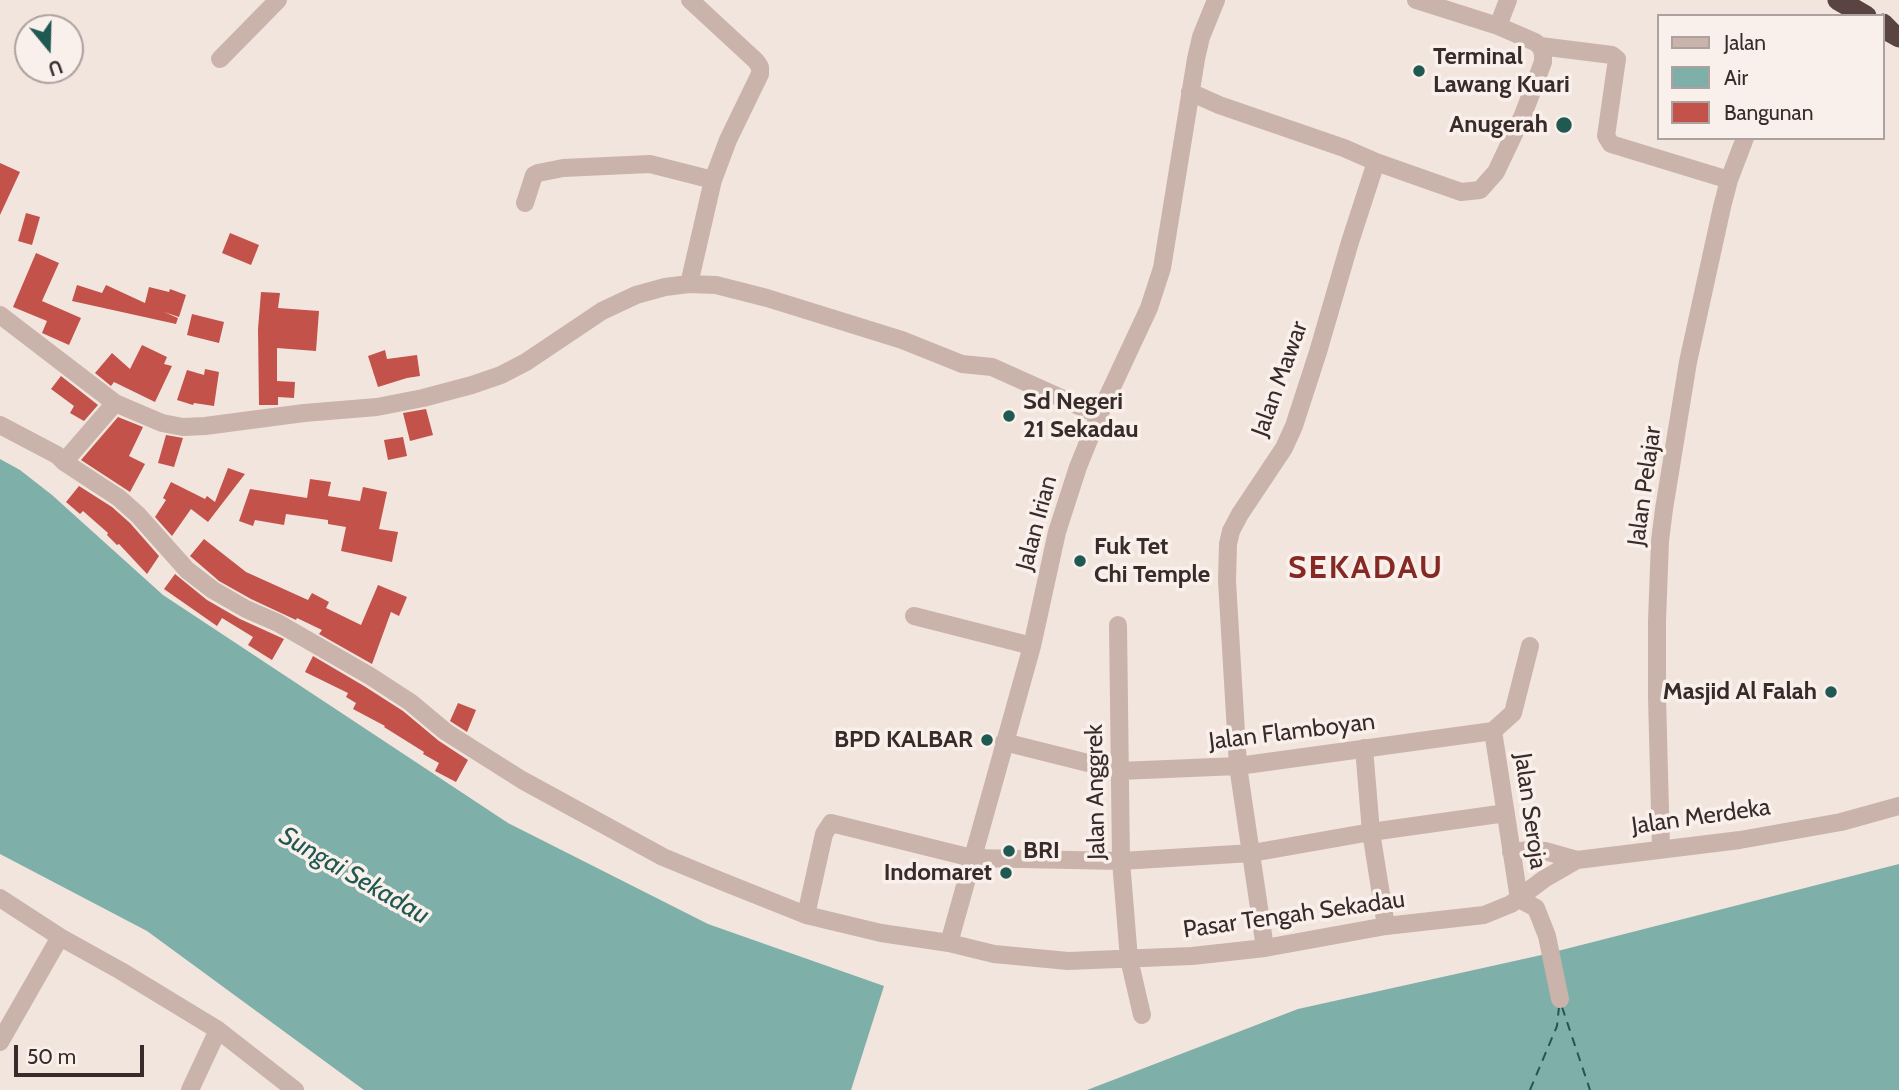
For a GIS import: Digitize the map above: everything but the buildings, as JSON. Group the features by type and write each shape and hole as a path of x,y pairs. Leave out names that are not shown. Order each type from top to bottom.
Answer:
{"highway":[{"path":"1840,7 1860,14"}],"street":[{"path":"220,59 278,0"},
{"path":"689,284 713,180 728,140 760,74 756,61 690,0"},
{"name":"Jalan Irian","path":"949,943 1032,646 1057,532 1078,467 1149,308 1159,278 1201,37 1216,0"},
{"path":"1190,92 1219,105 1461,192 1480,190 1496,172 1523,115 1543,62 1543,53 1535,42 1498,26 1416,0"},
{"path":"1498,26 1508,0"},
{"path":"1540,46 1612,55 1617,59 1606,136 1611,144 1729,180"},
{"name":"Jalan Pelajar","path":"1661,849 1657,672 1661,531 1688,362 1729,180 1744,140"},
{"name":"Jalan Mawar","path":"1265,948 1238,766 1227,580 1228,544 1240,514 1284,448 1294,426 1376,162"},
{"path":"525,203 534,175 563,167 650,164 713,180"},
{"path":"0,315 115,403 162,423 183,427 377,407 472,386 526,362 602,311 636,295 689,284 716,285 767,298 902,340 962,364 992,367 1099,415"},
{"path":"64,462 115,403"},
{"name":"Pasar Tengah Sekadau","path":"0,425 57,455 119,498 138,515 187,570 213,590 370,676 410,702 446,732 490,760 663,857 806,915 881,933 949,943 993,954 1055,960 1129,959 1265,948 1386,926 1484,915 1519,899"},
{"path":"914,617 1032,646"},
{"name":"Jalan Anggrek","path":"1118,625 1121,861 1129,959 1142,1015"},
{"path":"1493,731 1508,719 1516,705 1530,646"},
{"name":"Jalan Flamboyan","path":"1004,743 1120,771 1238,766 1493,731"},
{"name":"Jalan Seroja","path":"1493,731 1519,899"},
{"path":"1364,748 1371,832 1386,926"},
{"name":"Jalan Merdeka","path":"1519,899 1544,879 1577,860 1765,836 1841,822 1899,806"},
{"path":"806,915 824,834 831,823 972,858 1121,861 1252,853 1371,832 1506,813"},
{"path":"1511,852 1545,851 1577,860"},
{"path":"0,898 60,937 218,1030 295,1090"},
{"path":"1519,899 1536,908 1547,936 1560,999"},
{"path":"0,1042 60,937"},
{"path":"190,1090 218,1030"}],"water":[{"name":"Sungai Sekadau","path":"0,459 20,470 52,495 163,595 508,823 708,924 884,986 851,1090 364,1090 147,931 0,854"},
{"path":"1899,864 1899,1090 1087,1090 1298,1009 1546,954"}],"ferry route":[{"path":"1530,1090 1557,1026 1559,1007"},
{"path":"1562,1007 1590,1090"}],"place":[{"name":"Terminal Lawang Kuari","path":"1419,71"},
{"name":"Anugerah","path":"1564,125"},
{"name":"Sd Negeri 21 Sekadau","path":"1009,416"},
{"name":"Fuk Tet Chi Temple","path":"1080,561"},
{"name":"Masjid Al Falah","path":"1831,692"},
{"name":"BPD KALBAR","path":"987,740"},
{"name":"BRI","path":"1009,851"},
{"name":"Indomaret","path":"1006,873"}],"district":[{"name":"SEKADAU","path":"1366,569"}]}
